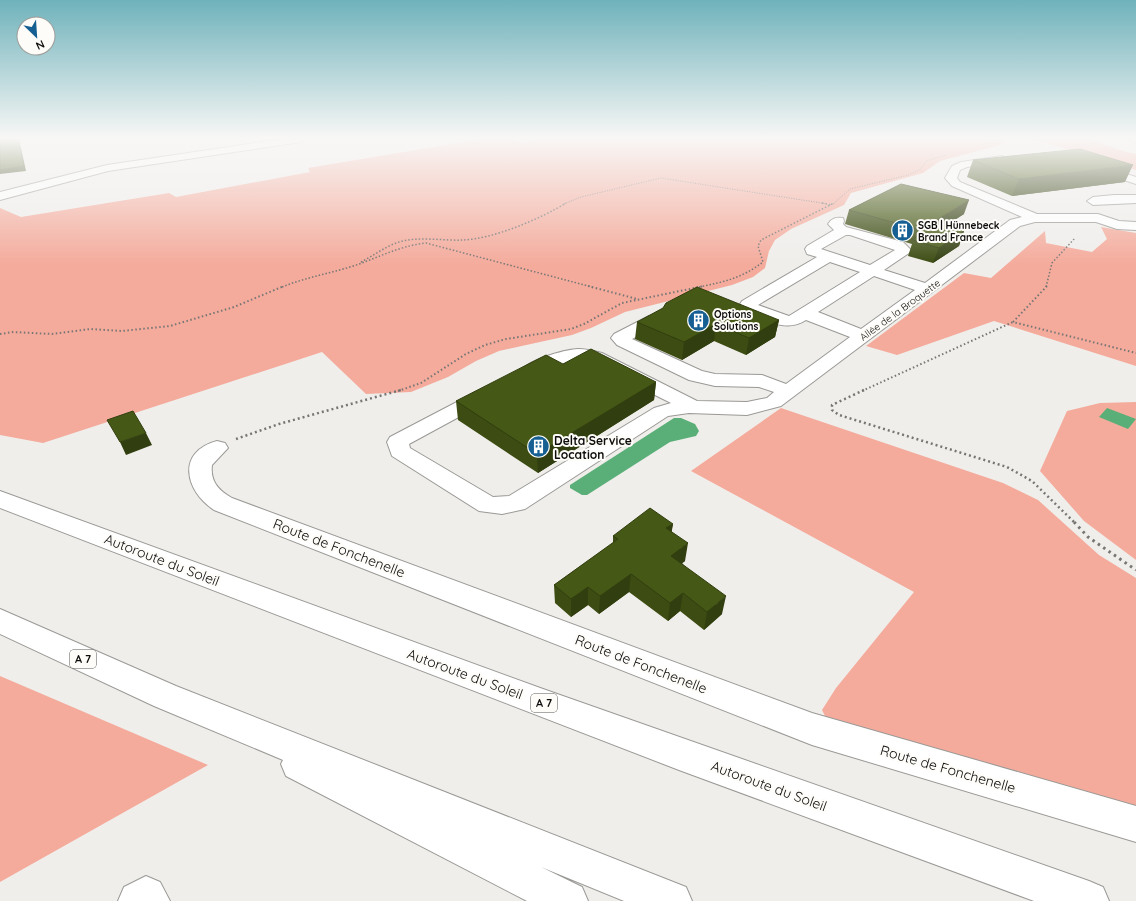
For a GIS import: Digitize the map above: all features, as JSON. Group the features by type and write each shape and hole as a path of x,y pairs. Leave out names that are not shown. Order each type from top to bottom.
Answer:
{"main road":[{"path":"0,196 57,181"},
{"path":"954,181 956,184 1035,218"},
{"path":"1093,201 1136,199"},
{"name":"Allée de la Broquette","path":"1098,218 1096,214 1105,212 1133,213"},
{"path":"843,231 835,224 849,215"},
{"name":"Allée de la Broquette","path":"698,408 596,357 587,355 564,356 505,385 398,442 400,451 488,505 502,506 516,503 661,412 680,407 698,408 756,408 774,402 928,290 1015,223 1035,218 1098,218 1117,225 1136,226"},
{"path":"828,257 747,306 784,321 793,321 804,313 870,271 904,250 904,248 898,244 851,231 843,231 812,249 815,253 828,257 870,271 928,290"},
{"path":"804,313 864,336"},
{"path":"655,320 620,338 623,341 696,376 715,380 762,381 788,392"},
{"name":"Route de Fonchenelle","path":"217,448 205,459 200,470 201,480 206,490 213,498 223,504 812,729 1136,824"},
{"name":"Autoroute du Soleil","path":"0,498 353,632 872,824 1090,901"},
{"name":"A 7","path":"0,621 165,696 672,901"},
{"path":"165,696 568,901"},
{"path":"138,901 146,896 150,901"}],"path":[{"path":"351,267 399,242 413,240 465,240 485,237 516,227 548,214 581,196 647,181"},
{"path":"687,181 832,205"},
{"path":"217,448 236,439 274,425 411,386 433,376 466,354 486,345 572,329 584,324 612,307 732,280 755,268 762,262 758,246 761,240 832,205 838,201 847,190 862,184 875,181"},
{"path":"1075,238 1052,263 1048,285 1013,322 832,405 832,410 839,414 982,458 1007,468 1032,481 1051,498 1088,537 1136,570"},
{"path":"0,334 13,332 52,334 90,329 122,331 170,326 234,307 296,281 351,267 408,245 426,243 638,300"},
{"path":"1013,322 1136,353"}],"shaded area":[{"path":"262,181 894,181 851,193 844,205 791,229 775,240 769,251 765,268 753,277 732,285 625,312 572,335 499,351 476,361 448,377 411,392 366,394 322,352 43,443 0,435 0,208 21,217 169,193 176,197"},
{"path":"1101,227 1136,233 1136,366 994,321 897,355 866,346 964,273 991,278 1045,231 1046,243 1092,252 1107,239"},
{"path":"1136,402 1136,560 1084,521 1040,471 1067,411 1100,403"},
{"path":"781,408 1003,483 1038,500 1099,555 1136,578 1136,810 828,722 822,710 836,688 914,592 691,471"},
{"path":"1107,408 1136,419 1128,429 1099,417"},
{"path":"674,418 681,418 695,424 699,431 696,436 670,442 587,495 582,495 570,488 570,485"},
{"path":"0,676 208,765 0,882"}],"building":[{"path":"901,184 969,200 921,230 849,210"},
{"path":"933,223 964,231 939,248 913,240 917,236 916,233"},
{"path":"697,287 779,320 749,338 716,324 684,342 637,322 663,308 666,303"},
{"name":"Delta Service Location","path":"591,349 656,382 537,454 456,401 546,355 563,364"},
{"path":"133,411 146,433 120,442 107,420"},
{"path":"650,508 673,524 666,528 688,543 671,556 726,596 707,612 683,593 670,603 631,574 600,596 588,587 571,599 554,585 618,539 613,536"}],"place":[{"name":"SGB | Hünnebeck Brand France","path":"902,231"},
{"name":"Options Solutions","path":"699,320"},
{"name":"Delta Service Location","path":"539,447"}]}
